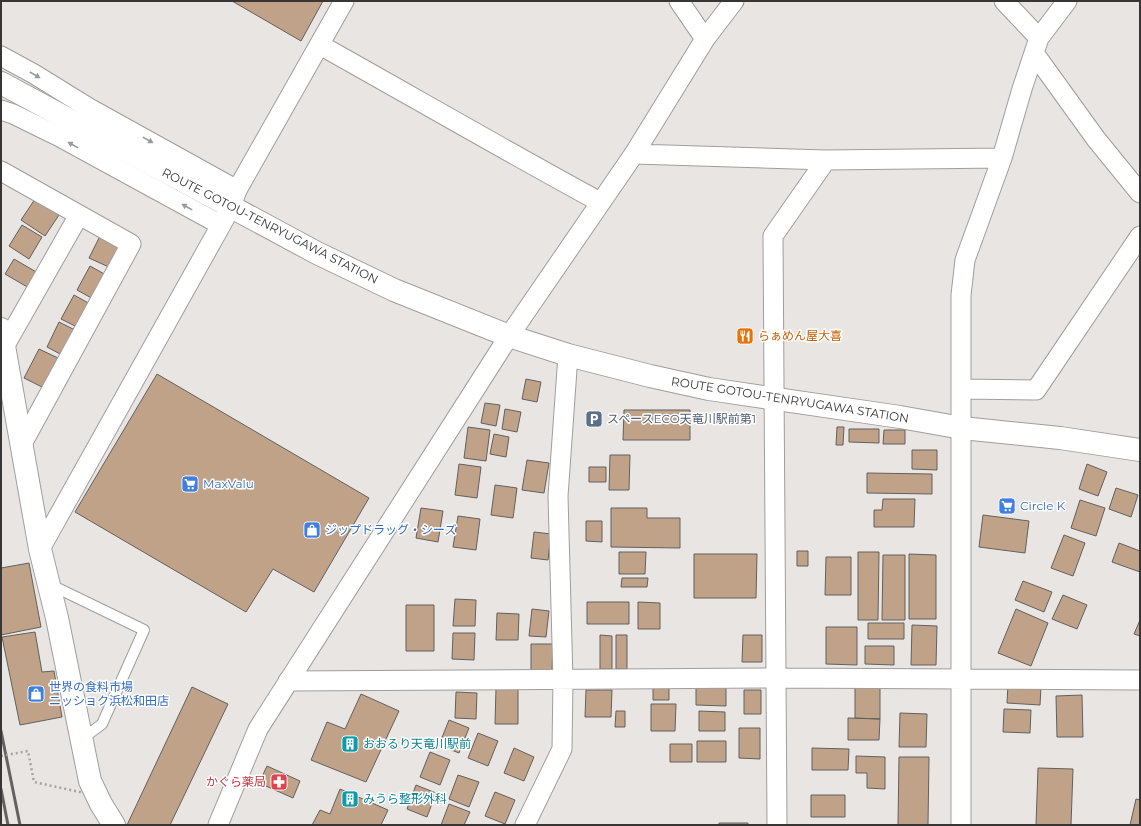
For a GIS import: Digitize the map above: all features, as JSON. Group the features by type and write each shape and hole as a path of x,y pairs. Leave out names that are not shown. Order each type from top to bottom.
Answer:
{"main road":[{"name":"ROUTE GOTOU-TENRYUGAWA STATION","path":"1,83 227,206 317,253 394,290 508,336 568,355 709,389 900,417 962,428 1060,438 1140,450"},
{"path":"2,338 40,549 58,618 90,782 114,825"}],"street":[{"path":"40,549 227,206 344,1"},
{"path":"679,1 705,39"},
{"path":"218,825 258,730 288,681 508,336 634,154 705,39 734,1"},
{"path":"1004,1 1037,46 1096,139 1140,194"},
{"path":"961,825 961,295 965,260 1002,158 1022,89 1037,46 1067,1"},
{"path":"320,45 518,158 600,202"},
{"path":"1,56 34,74 89,108 227,206"},
{"path":"1,110 13,114 58,136 227,206"},
{"path":"634,154 826,160 1002,158"},
{"path":"777,825 773,236 826,160"},
{"path":"1,171 130,244 22,444"},
{"path":"2,338 79,215"},
{"path":"962,389 1036,390 1140,236"},
{"path":"525,825 562,749 563,680 558,496 568,355"},
{"path":"288,681 775,678 1140,680"}],"lane":[{"path":"49,584 144,630 102,724 82,739"}],"path":[{"path":"1,756 28,751 34,782 84,793"}],"building":[{"path":"232,1 323,1 301,41"},
{"path":"35,199 59,215 45,236 21,220"},
{"path":"22,225 42,237 29,259 9,246"},
{"path":"100,236 122,247 111,268 89,258"},
{"path":"14,259 38,273 29,288 5,274"},
{"path":"90,266 108,276 95,300 77,290"},
{"path":"74,295 92,305 79,328 61,319"},
{"path":"59,322 77,331 64,356 47,347"},
{"path":"39,349 58,358 44,388 24,378"},
{"path":"157,374 369,498 314,592 273,569 246,612 75,512"},
{"path":"526,379 541,382 537,402 522,399"},
{"path":"485,403 500,405 496,426 481,423"},
{"path":"505,409 521,412 517,432 502,429"},
{"path":"624,410 690,410 690,440 623,440"},
{"path":"468,427 490,430 486,461 464,458"},
{"path":"837,427 844,427 843,445 836,445"},
{"path":"849,429 879,429 879,443 849,442"},
{"path":"884,430 905,430 905,444 883,444"},
{"path":"494,434 509,437 506,457 490,454"},
{"path":"912,450 937,450 937,470 912,469"},
{"path":"610,455 630,455 629,490 609,490"},
{"path":"527,460 549,463 544,493 522,490"},
{"path":"459,464 481,467 477,498 455,495"},
{"path":"1087,464 1107,472 1098,496 1079,489"},
{"path":"589,467 606,467 606,482 589,482"},
{"path":"867,473 932,474 932,494 867,493"},
{"path":"495,485 517,488 513,518 491,515"},
{"path":"1116,488 1138,495 1131,517 1109,509"},
{"path":"883,499 915,499 914,527 874,527 874,510 882,510"},
{"path":"1080,500 1105,508 1096,536 1071,528"},
{"path":"421,508 443,511 438,542 416,538"},
{"path":"611,508 647,508 647,518 680,518 680,548 611,547"},
{"path":"983,515 1029,521 1025,553 979,547"},
{"path":"458,516 480,519 476,550 453,547"},
{"path":"586,521 602,521 602,542 586,541"},
{"path":"534,532 551,534 548,560 531,558"},
{"path":"1064,535 1085,543 1073,576 1051,568"},
{"path":"1119,543 1140,551 1140,572 1112,562"},
{"path":"797,551 808,551 808,566 797,566"},
{"path":"619,552 646,552 645,574 619,574"},
{"path":"858,552 879,552 878,620 858,620"},
{"path":"694,554 757,554 756,598 694,598"},
{"path":"909,554 936,555 936,619 909,619"},
{"path":"883,555 905,555 905,620 882,620"},
{"path":"826,557 851,557 851,595 825,595"},
{"path":"29,563 41,627 1,635 1,568"},
{"path":"622,578 648,578 647,587 621,587"},
{"path":"1023,581 1052,592 1044,612 1015,600"},
{"path":"1063,595 1087,605 1077,629 1052,619"},
{"path":"455,599 476,600 475,626 453,626"},
{"path":"587,602 629,602 629,624 587,624"},
{"path":"638,602 660,603 660,629 638,629"},
{"path":"406,605 434,605 434,651 406,651"},
{"path":"532,609 549,611 546,637 529,636"},
{"path":"1016,609 1048,623 1031,666 998,653"},
{"path":"497,613 519,614 518,640 496,640"},
{"path":"1140,620 1140,636 1134,634"},
{"path":"868,623 904,623 904,639 868,639"},
{"path":"912,625 937,626 936,665 911,665"},
{"path":"826,627 857,627 857,665 826,664"},
{"name":"世界の食料市場 ニッショク浜松和田店","path":"35,632 42,672 54,671 62,717 20,725 2,637"},
{"path":"453,633 475,633 474,660 452,659"},
{"path":"600,635 612,636 612,669 600,669"},
{"path":"616,635 627,635 627,669 616,669"},
{"path":"743,635 762,635 762,662 742,662"},
{"path":"531,644 553,644 552,671 531,670"},
{"path":"865,646 894,646 894,665 865,664"},
{"path":"653,682 669,682 669,700 653,700"},
{"path":"1008,684 1041,686 1040,705 1007,703"},
{"path":"696,686 726,686 726,706 696,705"},
{"path":"192,687 228,704 170,825 127,825"},
{"path":"855,687 880,687 880,719 855,718"},
{"path":"496,688 518,689 518,724 495,724"},
{"path":"586,690 612,690 611,717 585,717"},
{"path":"744,690 761,690 761,714 744,714"},
{"path":"456,692 477,693 476,719 455,718"},
{"name":"おおるり天竜川駅前","path":"361,694 399,711 366,782 311,760 327,722 345,729"},
{"path":"1082,695 1083,737 1057,737 1056,696"},
{"path":"651,704 676,704 675,731 651,731"},
{"path":"1004,709 1031,710 1030,733 1003,732"},
{"path":"616,711 625,711 625,727 615,727"},
{"path":"699,711 725,712 725,731 699,731"},
{"path":"900,713 927,714 926,747 899,747"},
{"path":"848,718 880,719 879,740 848,740"},
{"path":"449,720 469,728 459,753 439,745"},
{"path":"739,728 760,728 760,759 739,758"},
{"path":"478,733 498,741 488,766 468,758"},
{"path":"697,741 726,741 726,762 697,762"},
{"path":"670,744 692,744 692,762 670,762"},
{"path":"514,748 534,757 524,781 504,773"},
{"path":"812,748 849,749 848,770 812,770"},
{"path":"430,752 450,760 440,785 420,777"},
{"path":"856,756 885,757 885,789 867,788 867,773 856,773"},
{"path":"899,757 929,757 928,825 898,825"},
{"name":"かぐら薬局","path":"267,766 300,781 293,798 259,783"},
{"path":"1038,768 1073,769 1071,825 1036,825"},
{"path":"458,775 479,782 469,807 449,799"},
{"path":"416,785 436,793 427,817 407,809"},
{"name":"みうら整形外科","path":"340,789 388,810 381,825 312,825 320,810 330,814"},
{"path":"495,792 515,800 505,824 485,816"},
{"path":"811,795 845,795 845,817 811,817"},
{"path":"1136,799 1140,800 1140,825 1130,825"},
{"path":"449,804 470,812 464,825 441,825"},
{"path":"719,823 748,823 748,825 719,825"}],"railway":[{"path":"1,731 20,825"},
{"path":"1,789 8,825"}],"place":[{"name":"らぁめん屋大喜","path":"745,336"},
{"name":"スペースECO天竜川駅前第1","path":"594,419"},
{"name":"MaxValu","path":"190,484"},
{"name":"Circle K","path":"1007,506"},
{"name":"ジップドラッグ・シーズ","path":"312,530"},
{"name":"世界の食料市場 ニッショク浜松和田店","path":"36,694"},
{"name":"おおるり天竜川駅前","path":"350,744"},
{"name":"かぐら薬局","path":"279,782"},
{"name":"みうら整形外科","path":"350,799"}]}
